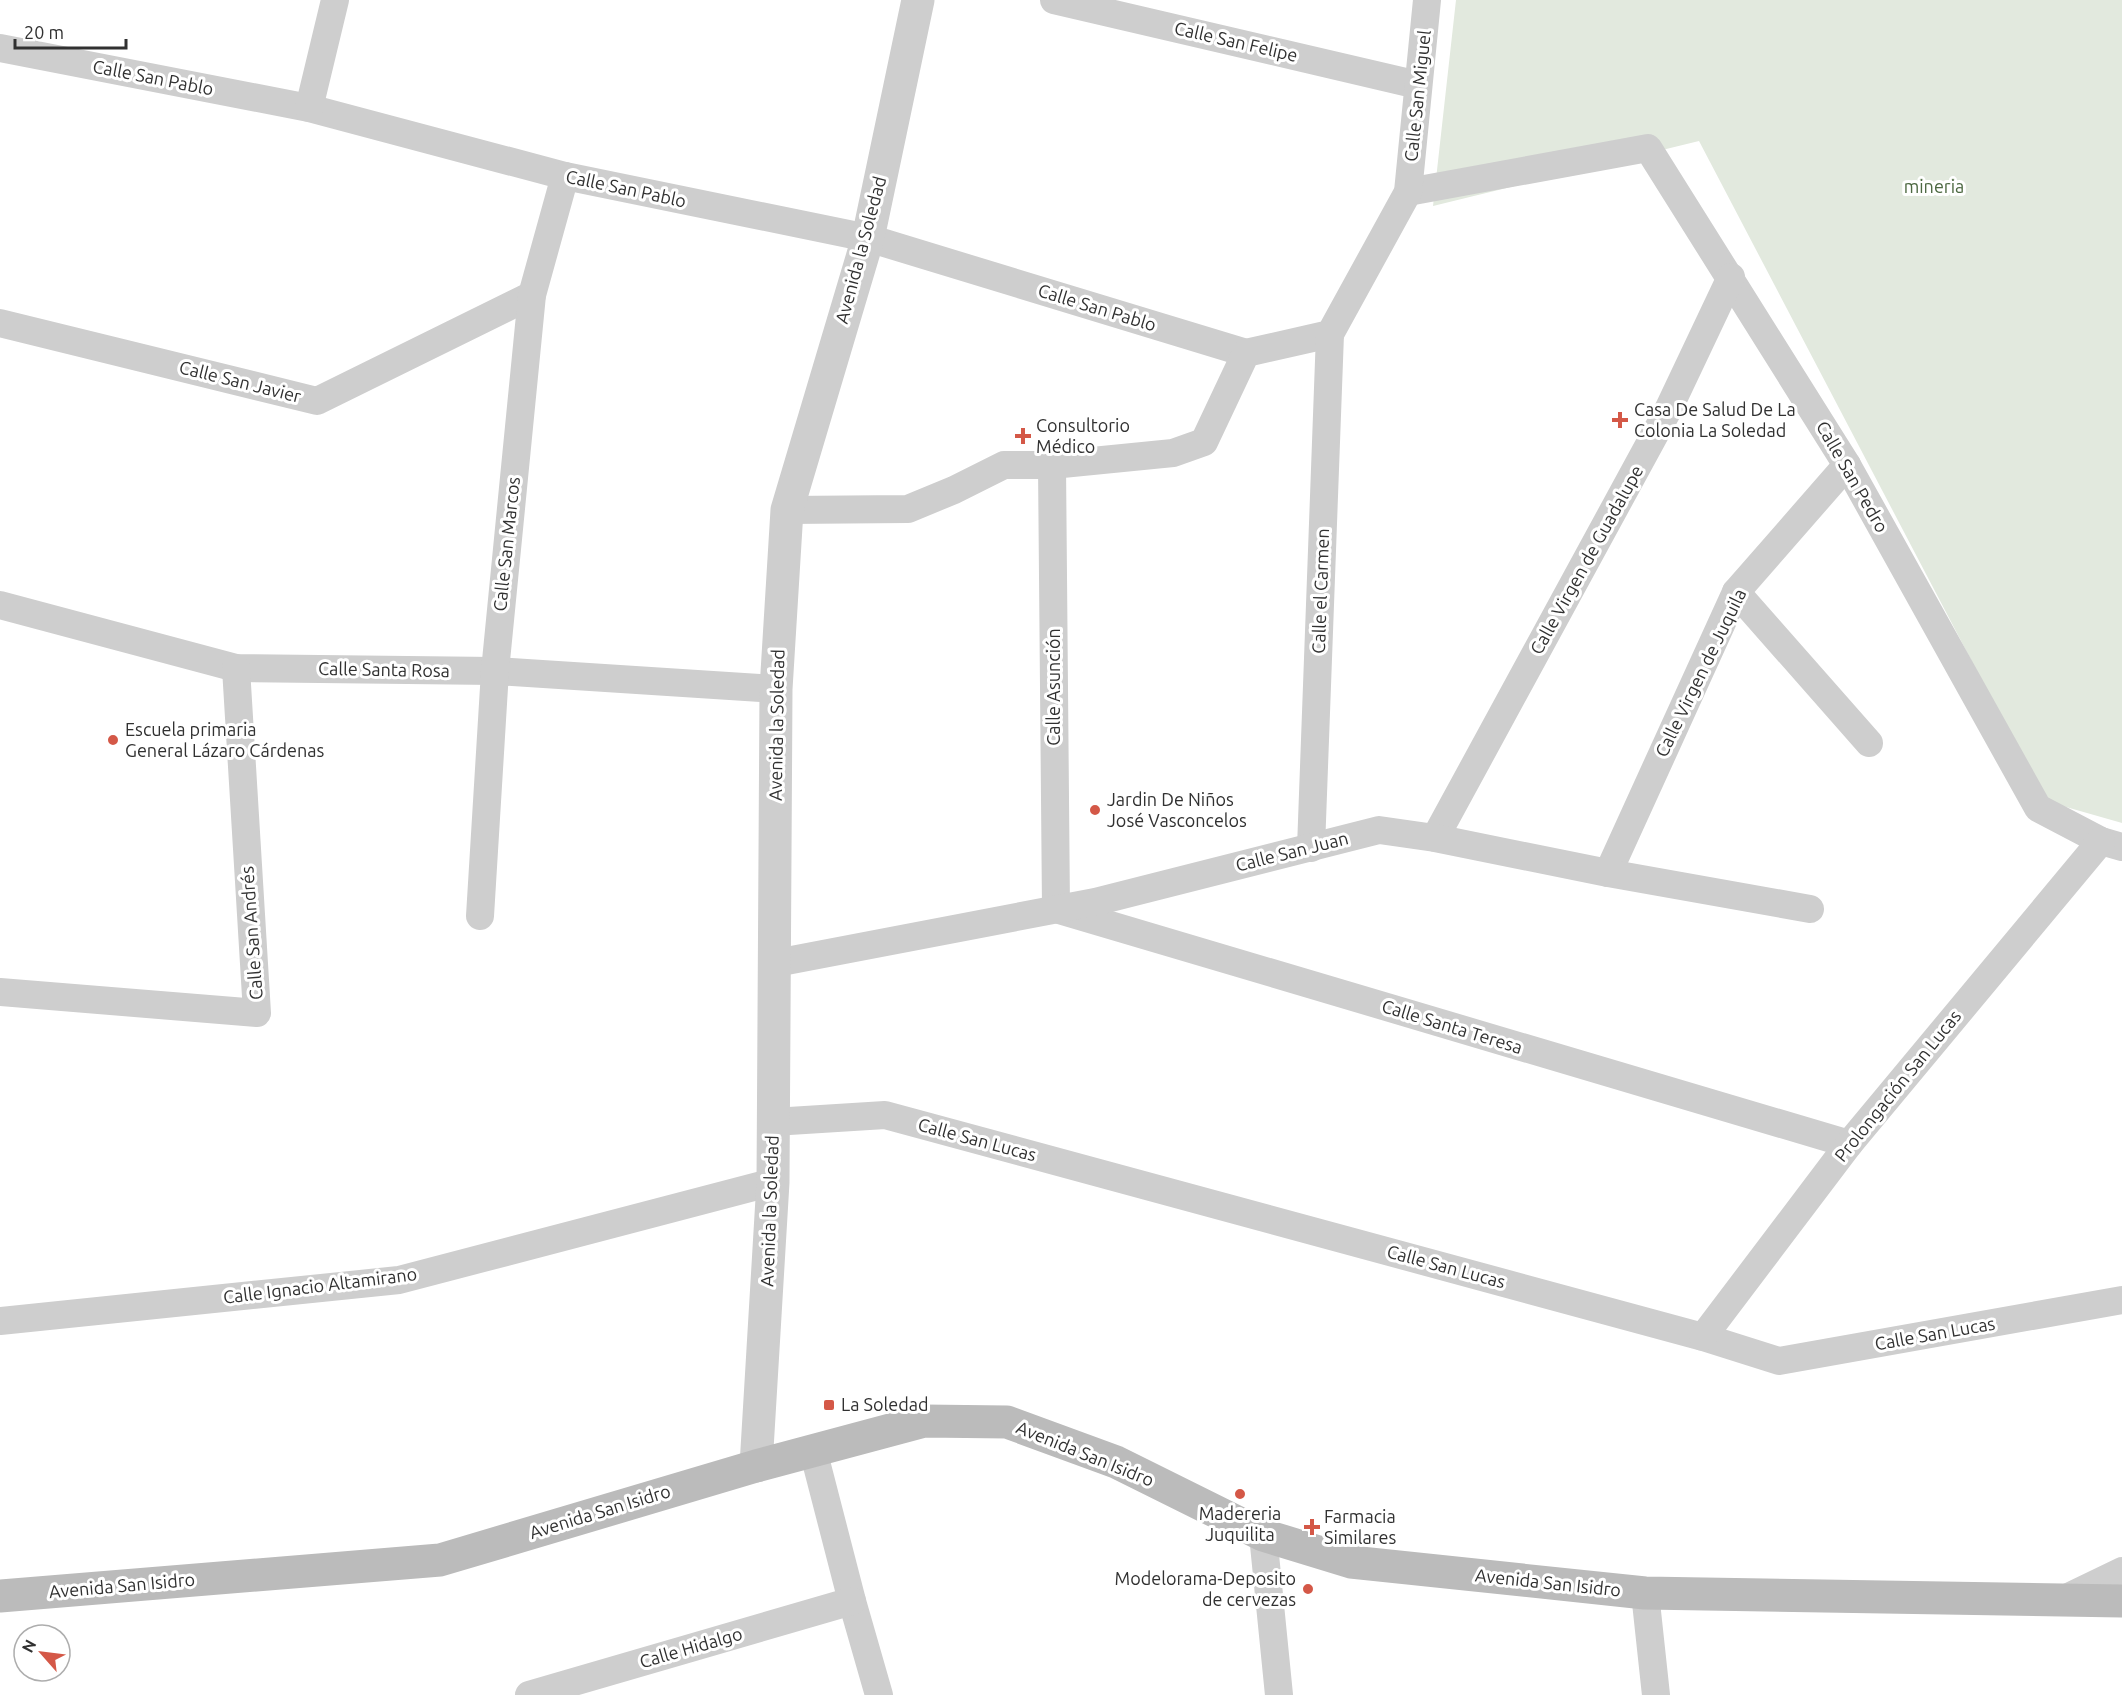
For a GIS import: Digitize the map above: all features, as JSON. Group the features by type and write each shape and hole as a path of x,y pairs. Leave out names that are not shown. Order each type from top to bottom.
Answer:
{"main road":[{"name":"Avenida San Isidro","path":"0,1596 440,1560 756,1466 924,1421 1007,1422 1116,1462 1263,1535 1351,1562 1645,1593 2066,1598 2122,1601"}],"street":[{"path":"309,108 335,0"},
{"name":"Avenida la Soledad","path":"756,1466 773,1182 776,689 787,510 868,238 918,0"},
{"name":"Calle San Felipe","path":"1054,0 1419,85"},
{"name":"Calle San Miguel","path":"1408,192 1427,0"},
{"name":"Calle San Pablo","path":"0,48 309,108 565,177 868,238 1246,353"},
{"name":"Calle San Pedro","path":"1408,192 1648,148 1847,465 2038,808 2111,844"},
{"name":"Calle San Marcos","path":"480,916 495,671 532,295 565,177"},
{"path":"787,510 908,509 954,490 1004,465 1052,465 1173,453 1204,442 1246,353 1330,334 1408,192"},
{"name":"Calle Virgen de Guadalupe","path":"1435,838 1668,410 1731,278"},
{"name":"Calle San Javier","path":"0,323 317,401 532,295"},
{"name":"Calle el Carmen","path":"1311,848 1330,334"},
{"name":"Calle Asunción","path":"1052,465 1056,909"},
{"name":"Calle Virgen de Juquila","path":"1608,873 1736,592 1847,465"},
{"path":"1736,592 1869,744"},
{"name":"Calle Santa Rosa","path":"0,605 236,668 495,671 776,689"},
{"name":"Calle San Andrés","path":"0,992 257,1013 236,668"},
{"name":"Calle San Juan","path":"776,963 1095,902 1379,830 1435,838 1608,873 1810,909"},
{"name":"Prolongación San Lucas","path":"1703,1337 1849,1144 2111,844"},
{"name":"Calle Santa Teresa","path":"1056,909 1849,1144"},
{"name":"Calle San Lucas","path":"773,1122 885,1115 1703,1337 1779,1361 2122,1300"},
{"name":"Calle Ignacio Altamirano","path":"0,1321 399,1280 773,1182"},
{"path":"813,1450 879,1695"},
{"path":"1263,1535 1279,1695"},
{"path":"2066,1598 2122,1571"},
{"path":"1645,1593 1656,1695"},
{"name":"Calle Hidalgo","path":"528,1695 852,1601"}],"green space":[{"name":"mineria","path":"1456,0 2122,0 2122,823 2045,801 1699,141 1433,206"}],"place":[{"name":"Casa De Salud De La Colonia La Soledad","path":"1620,420"},
{"name":"Consultorio Médico","path":"1023,436"},
{"name":"Escuela primaria General Lázaro Cárdenas","path":"113,740"},
{"name":"Jardin De Niños José Vasconcelos","path":"1095,810"},
{"name":"La Soledad","path":"829,1405"},
{"name":"Madereria Juquilita","path":"1240,1494"},
{"name":"Farmacia Similares","path":"1312,1527"},
{"name":"Modelorama-Deposito de cervezas","path":"1308,1589"}]}
